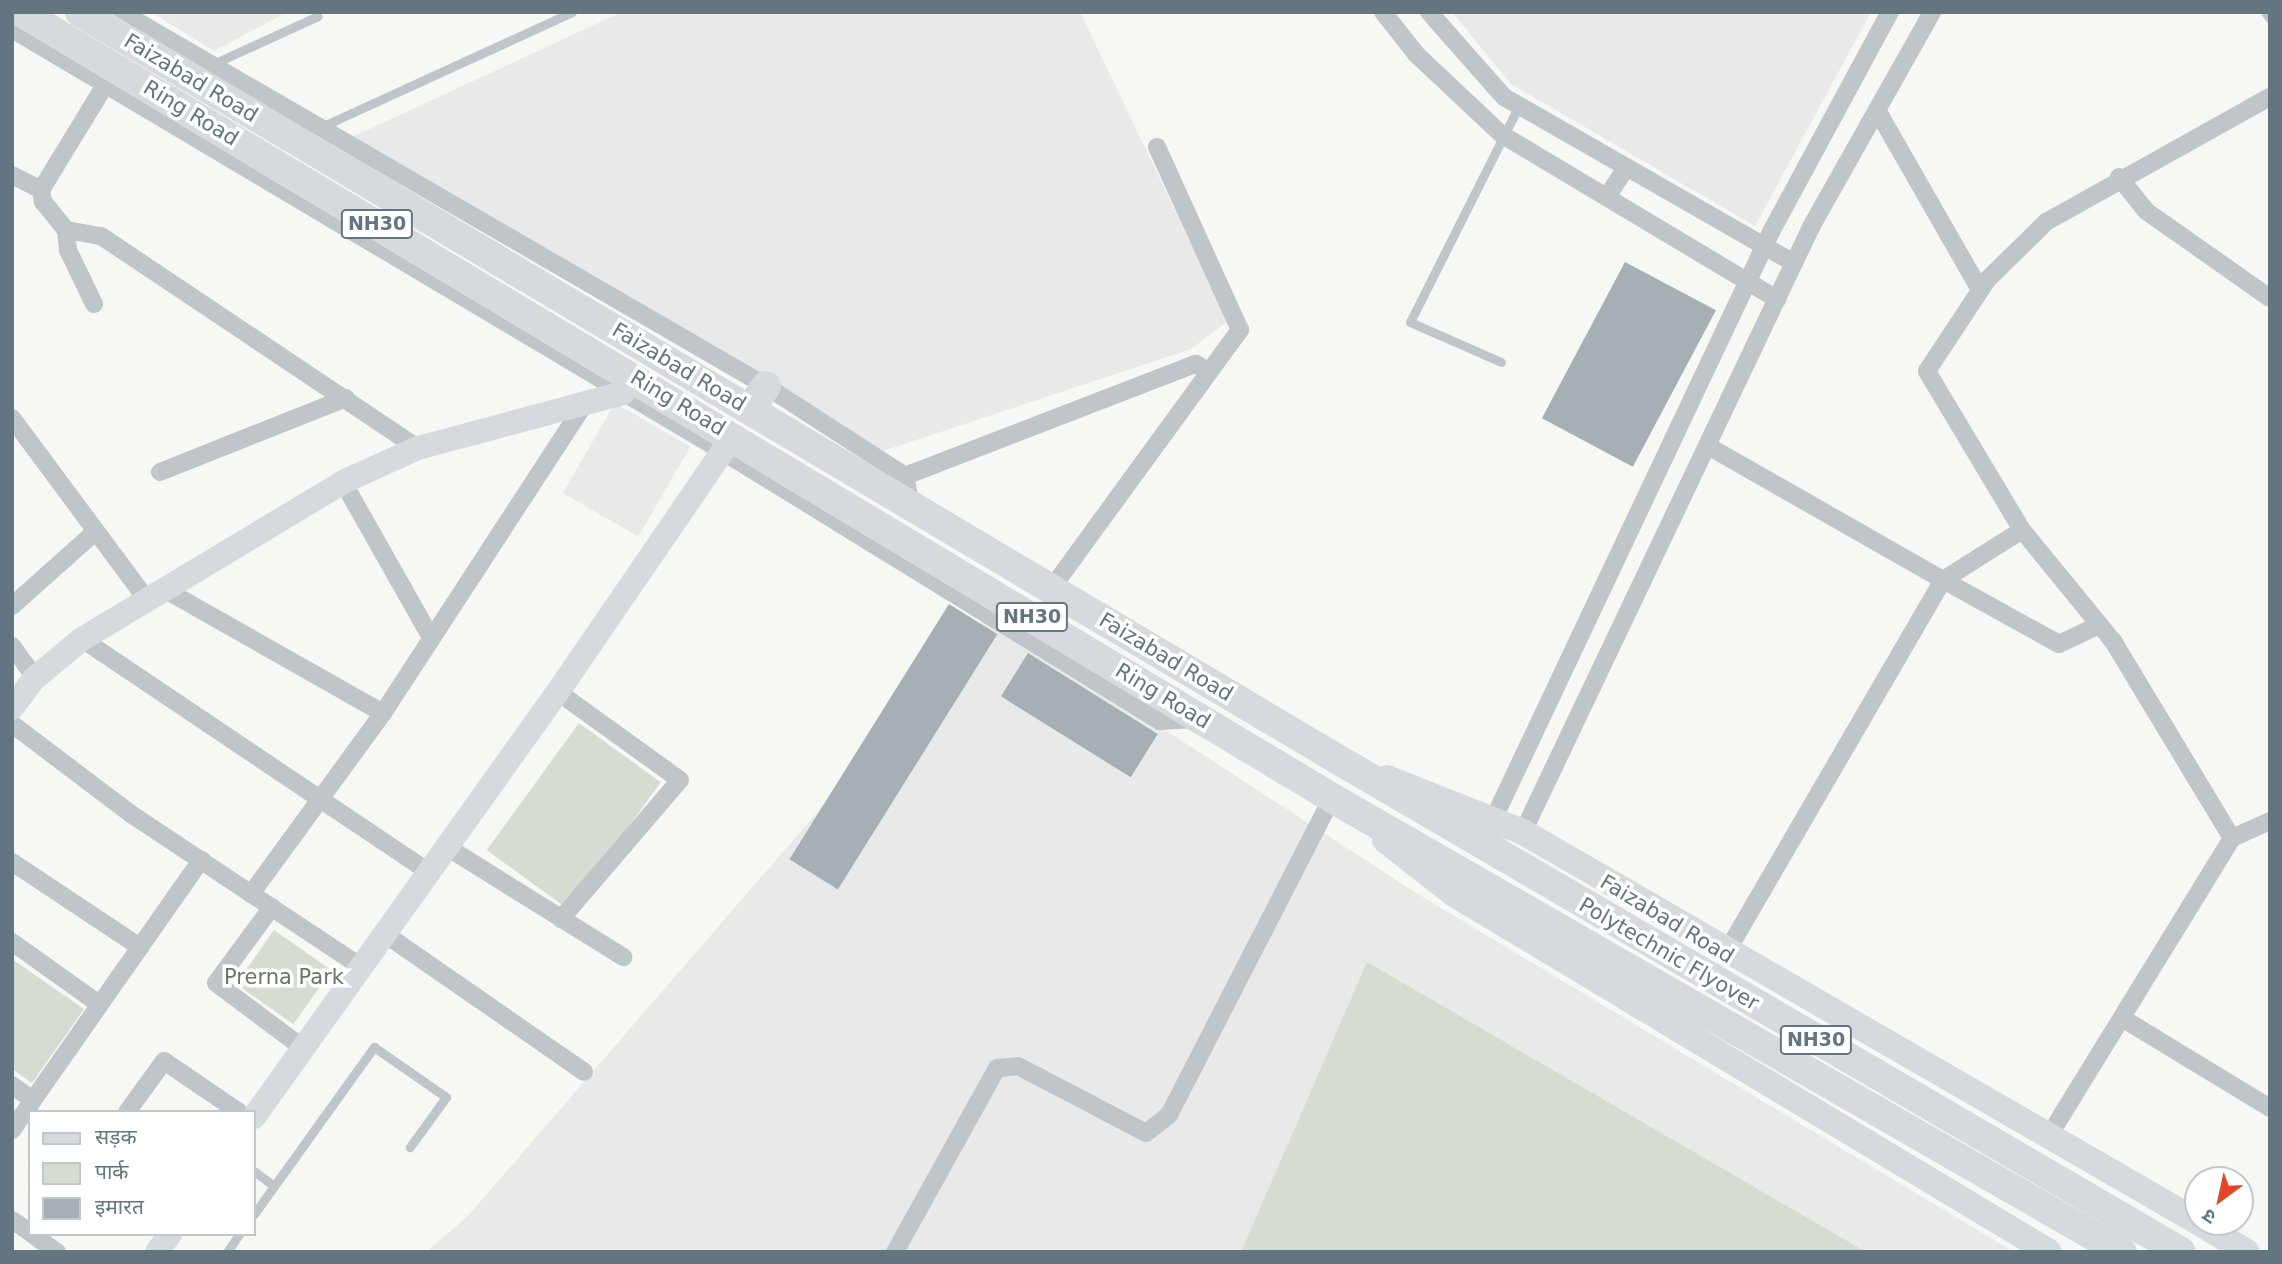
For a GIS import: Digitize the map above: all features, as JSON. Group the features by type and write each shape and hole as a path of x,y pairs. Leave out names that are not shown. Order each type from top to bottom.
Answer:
{"highway":[{"name":"Ring Road","path":"21,12 727,443 1332,798"},
{"name":"Faizabad Road","path":"80,12 758,398 908,489 1051,589 1339,760"},
{"name":"Polytechnic Flyover","path":"1339,760 2180,1252"},
{"name":"Polytechnic Flyover","path":"1332,798 2122,1252"}],"main road":[{"name":"Faizabad Road","path":"1339,760 1494,818 1522,832 1725,954 2184,1214"},
{"path":"1332,798 1454,894 2049,1252"},
{"name":"Faizabad Road","path":"2221,1236 2247,1252"}],"street":[{"path":"121,12 321,127 758,398"},
{"path":"1383,12 1417,55 1501,134 1777,299"},
{"path":"1429,12 1504,97 1794,263"},
{"path":"1494,818 1765,246 1890,12"},
{"path":"1522,832 1794,263 1932,12"},
{"path":"12,29 623,393 727,443 558,692 256,1113"},
{"path":"94,304 68,250 66,230 43,202 41,190 105,85"},
{"path":"2232,838 2099,625 2022,530 1927,371 1980,290 2046,222 2119,177 2270,97"},
{"path":"1877,110 1980,290"},
{"path":"1051,589 1240,330 1157,147"},
{"path":"1607,197 1626,168"},
{"path":"12,175 41,190"},
{"path":"2119,177 2146,211 2270,298"},
{"path":"66,230 101,236 418,448"},
{"path":"908,489 1196,364 1209,372"},
{"path":"12,708 35,678 82,639 153,592 343,482 418,448 623,393"},
{"path":"160,472 346,398"},
{"path":"251,894 317,799 383,713 585,403"},
{"path":"12,418 94,533 111,545 153,592 383,713"},
{"path":"1708,446 2059,644 2099,625"},
{"path":"343,482 432,639"},
{"path":"1725,954 1943,580 2022,530"},
{"path":"12,606 94,533"},
{"path":"82,639 429,872"},
{"path":"1578,640 1608,654"},
{"path":"12,646 35,678"},
{"path":"558,692 680,780 561,919"},
{"path":"12,724 201,860 361,967"},
{"path":"895,1252 997,1068 1018,1066 1146,1133 1169,1115 1332,798"},
{"path":"2047,1139 2232,838 2270,821"},
{"path":"447,847 623,957"},
{"path":"12,1130 201,860"},
{"path":"12,862 140,947"},
{"path":"272,907 216,984 303,1048"},
{"path":"385,934 584,1072"},
{"path":"12,942 99,1004"},
{"path":"2122,1018 2270,1108"},
{"path":"128,1110 164,1061 236,1110"},
{"path":"12,1085 33,1100"},
{"path":"12,1220 28,1231"},
{"path":"35,1236 57,1252"},
{"path":"157,1252 169,1236"}],"lane":[{"path":"321,127 572,12"},
{"path":"2265,12 2270,19"},
{"path":"211,65 318,16"},
{"path":"1501,362 1410,322 1501,134 1519,105"},
{"path":"256,1211 374,1047 446,1097 410,1147"},
{"path":"256,1172 274,1186"},
{"path":"227,1252 238,1236"}],"shaded area":[{"path":"151,12 287,12 214,51"},
{"path":"622,12 1080,12 1228,321 1191,349 880,452 350,138"},
{"path":"1452,12 1871,12 1755,226 1511,84"},
{"path":"615,403 690,446 638,537 563,493"},
{"path":"988,615 1413,891 2014,1252 426,1252 467,1217"}],"green space":[{"path":"579,723 661,782 568,909 487,850"},
{"name":"Prerna Park","path":"274,930 331,970 293,1024 236,984"},
{"path":"12,959 84,1009 32,1083 12,1069"},
{"path":"1367,962 1866,1252 1241,1252"}],"building":[{"path":"1625,262 1716,310 1633,467 1542,418"},
{"path":"949,604 997,634 838,889 789,859"},
{"path":"1028,653 1158,734 1131,777 1001,696"}]}
